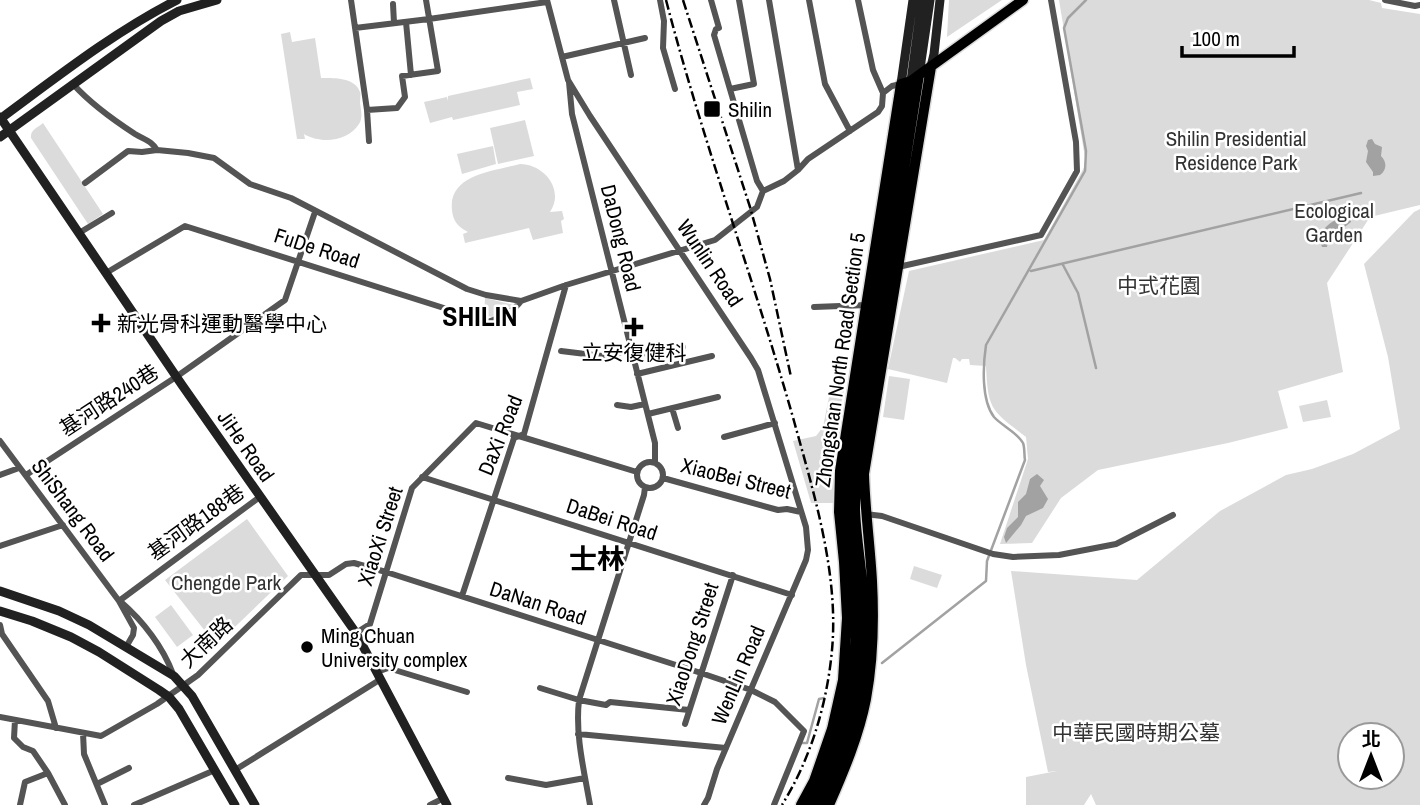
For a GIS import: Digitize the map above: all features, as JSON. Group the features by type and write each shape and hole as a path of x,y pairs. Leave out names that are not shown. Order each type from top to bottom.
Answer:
{"main road":[{"path":"0,118 121,32 177,0"},
{"path":"0,137 161,21 179,11 217,0"},
{"name":"Zhongshan North Road Section 5","path":"910,80 913,0"},
{"name":"Zhongshan North Road Section 5","path":"852,513 922,0"},
{"name":"Zhongshan North Road Section 5","path":"910,80 930,0"},
{"name":"Zhongshan North Road Section 5","path":"829,805 854,742 866,699 872,649 872,581 869,560 852,513 841,471 867,305 902,157 931,67 940,0"},
{"path":"910,80 1023,0"},
{"name":"JiHe Road","path":"0,118 176,377 356,633 445,802"},
{"name":"Zhongshan North Road Section 5","path":"852,513 864,474 897,267 902,157"},
{"name":"Zhongshan North Road Section 5","path":"811,805 837,744 844,695 856,644 849,472 880,244"},
{"name":"Zhongshan North Road Section 5","path":"819,805 846,739 856,698 863,646 863,593 869,560"},
{"path":"0,591 59,611 89,625 174,676 192,696 255,805"},
{"path":"0,611 71,637 169,697 179,709 235,805"},
{"name":"Zhongshan North Road Section 5","path":"800,805 814,781 844,695"}],"street":[{"path":"351,0 369,141"},
{"path":"367,110 397,108 405,97 402,76 438,71 426,0"},
{"path":"614,0 631,75"},
{"path":"660,0 664,21 663,48 675,89"},
{"path":"711,0 719,28 714,35 757,181 763,191 784,181 808,159 873,116 882,106 883,93 873,70 858,0"},
{"path":"730,89 754,84 739,0"},
{"path":"769,0 798,170"},
{"path":"809,0 825,84 850,131"},
{"path":"897,267 1041,235 1077,171 1074,129 1051,0"},
{"path":"1385,0 1420,5"},
{"path":"355,28 547,1"},
{"name":"Wunlin Road","path":"547,1 568,80 758,370 801,512"},
{"path":"393,4 394,23"},
{"path":"406,22 411,75"},
{"path":"562,57 645,38"},
{"name":"DaDong Road","path":"568,80 572,114 656,443 655,463"},
{"path":"883,93 892,86 910,80"},
{"path":"73,84 112,117 137,135 153,142 158,150 128,151 85,183"},
{"path":"738,116 768,112"},
{"name":"FuDe Road","path":"158,150 214,158 250,184 291,198 467,289 521,301"},
{"name":"FuDe Road","path":"106,273 185,226 488,322 509,312 521,301 715,240 757,207 763,191"},
{"name":"基河路240巷","path":"26,475 176,377 285,300 315,212"},
{"path":"79,233 112,213"},
{"name":"DaXi Road","path":"462,597 514,438 524,434 550,350 566,285"},
{"path":"814,307 867,305"},
{"path":"561,351 601,356 683,347"},
{"path":"637,374 712,356"},
{"path":"648,414 718,397"},
{"path":"617,405 631,407 645,404"},
{"path":"672,408 678,428"},
{"name":"XiaoXi Street","path":"356,633 370,624 412,488 476,423 519,436"},
{"path":"724,437 775,423"},
{"path":"519,436 637,472"},
{"name":"ShiShang Road","path":"0,441 119,601"},
{"path":"655,463 662,471 663,478 656,487 645,487 638,480 637,472 644,464 655,463"},
{"path":"0,475 19,468"},
{"name":"DaBei Road","path":"422,477 792,595"},
{"name":"XiaoBei Street","path":"663,478 778,510 801,512"},
{"path":"590,805 578,733 579,700 645,487"},
{"name":"基河路188巷","path":"119,601 261,496"},
{"name":"WenLin Road","path":"704,805 806,560 806,527 801,512"},
{"path":"852,513 882,516 990,553 1013,557 1059,555 1116,544 1173,515"},
{"path":"0,546 63,525"},
{"name":"DaNan Road","path":"316,575 329,576 346,564 386,572 701,673 751,690 775,702 804,731 774,805"},
{"name":"大南路","path":"184,686 301,575 316,575"},
{"name":"XiaoDong Street","path":"685,724 733,576"},
{"path":"119,601 134,628 127,647"},
{"path":"119,601 136,614 167,657 174,676"},
{"path":"0,625 2,634 48,701 56,728"},
{"path":"234,770 388,668 467,692"},
{"path":"0,718 101,736 184,686"},
{"path":"540,688 606,705 610,702 689,710"},
{"path":"15,720 15,738 23,747 33,751 65,805"},
{"path":"83,733 84,754 105,805"},
{"path":"578,733 726,747"},
{"path":"97,784 129,768"},
{"path":"134,805 215,770"},
{"path":"20,805 25,782 48,773"},
{"path":"508,778 546,785 585,778"},
{"path":"430,805 445,802"}],"green space":[{"path":"949,0 1002,0 947,37"},
{"name":"Shilin Presidential Residence Park","path":"1059,0 1369,0 1381,3 1382,8 1420,14 1420,205 1370,217 1327,283 1343,372 1278,391 1288,428 1098,470 1061,498 1032,543 1000,544 1028,459 1026,437 998,414 990,401 986,366 970,365 969,359 962,359 960,362 953,358 947,383 888,369 909,271 1044,240 1086,164"},
{"path":"290,32 292,42 315,38 321,78 343,79 357,87 360,93 361,119 348,135 326,140 304,134 305,139 297,139 281,34"},
{"path":"530,78 533,89 517,92 520,105 430,123 424,102 447,97 448,101 448,96"},
{"path":"525,120 534,156 498,164 490,128"},
{"path":"43,123 103,214 88,224 31,138 33,131"},
{"path":"493,146 496,164 462,174 457,154"},
{"path":"520,164 537,168 550,180 555,195 550,212 562,211 563,233 533,240 529,228 465,243 463,234 468,232 457,223 452,210 457,189 475,176"},
{"name":"中華民國時期公墓","path":"1420,209 1420,805 1096,805 1091,794 1084,805 1026,805 1026,777 1057,771 1048,772 1026,665 1011,571 1137,580 1220,511 1286,475 1353,454 1400,429 1388,357 1364,264"},
{"path":"485,298 514,305 494,317 484,316"},
{"path":"889,376 910,379 904,420 883,417"},
{"path":"833,377 847,379 841,404 838,503 811,503 793,441 816,436 823,427"},
{"path":"1327,400 1331,417 1303,422 1299,406"},
{"name":"Chengde Park","path":"247,519 288,576 216,645 165,580"},
{"path":"914,566 942,575 937,588 910,579"},
{"path":"171,605 193,635 177,647 155,617"}],"shaded area":[{"path":"1372,139 1382,147 1381,156 1385,166 1380,175 1373,176 1366,162 1366,146 1368,140"},
{"path":"1351,214 1351,222 1328,240 1327,247 1322,247 1321,234 1324,229 1333,221"},
{"path":"1037,474 1044,480 1040,486 1048,499 1043,508 1026,516 1006,543 1004,537 1007,528 1018,517 1018,502 1026,494 1030,479"}],"waterway":[{"path":"882,663 986,581 987,561 1025,460 1023,443 994,417 990,410 985,392 986,345 1085,171 1086,151 1064,28 1068,18 1086,0"},
{"path":"1031,271 1361,193"},
{"path":"1063,265 1078,293 1096,368"},
{"path":"802,743 807,743 819,699 824,698"}],"railway":[{"path":"666,0 696,106 794,421 817,505 828,563 833,621 830,670 822,710 809,750 782,805"},
{"path":"683,0 750,207 770,279 791,377"}],"place":[{"name":"Shilin","path":"712,109"},
{"name":"新光骨科運動醫學中心","path":"101,323"},
{"name":"立安復健科","path":"634,327"},
{"name":"Ming Chuan University complex","path":"307,647"}],"district":[{"name":"SHILIN","path":"480,316"},
{"name":"士林","path":"597,559"}],"park label":[{"name":"Ecological Garden","path":"1334,222"},
{"name":"中式花園","path":"1159,285"}]}
